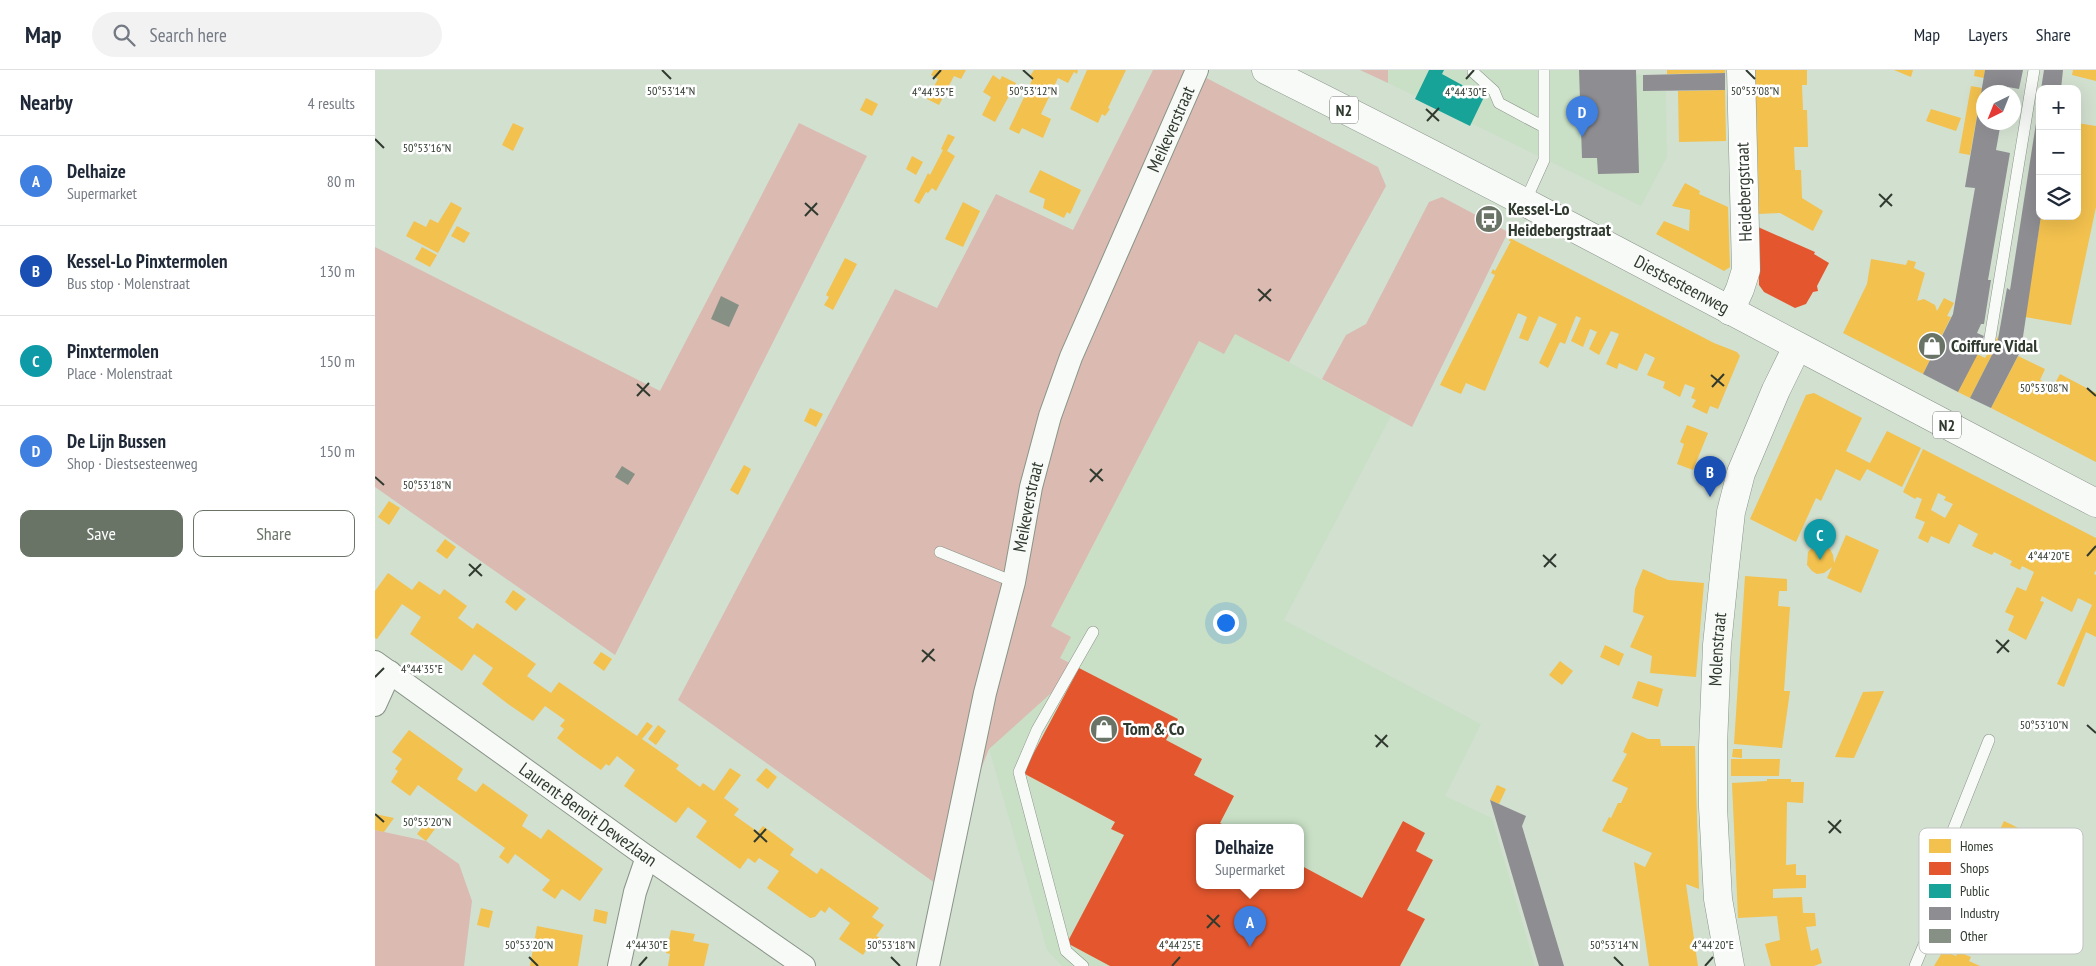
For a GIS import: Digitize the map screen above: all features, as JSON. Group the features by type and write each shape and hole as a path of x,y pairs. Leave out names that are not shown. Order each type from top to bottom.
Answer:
{"main road":[{"name":"Diestsesteenweg","path":"1266,70 1525,202 2096,503"},
{"name":"Heidebergstraat","path":"1730,311 1741,289 1746,270 1741,70"},
{"name":"Molenstraat","path":"1730,966 1718,899 1713,807 1715,675 1725,566 1731,512 1741,473 1776,390 1797,347"}],"street":[{"name":"Meikeverstraat","path":"928,966 985,693 1014,582 1031,487 1050,416 1071,357 1197,70"},
{"path":"375,706 382,667"},
{"name":"Laurent-Benoit Dewezlaan","path":"382,667 647,857 804,966"},
{"path":"619,966 635,892 647,857"}],"lane":[{"path":"1525,202 1544,160 1544,70"},
{"path":"1989,344 2034,70"},
{"path":"1473,72 1494,92 1499,103 1544,127"},
{"path":"940,552 1014,582"},
{"path":"1083,966 1066,951 1019,772 1037,730 1093,632"},
{"path":"1954,828 1989,740"},
{"path":"1915,966 1920,954"}],"shaded area":[{"path":"1153,70 1191,70 1378,167 1386,186 1289,362 1235,334 1224,354 1199,341 1051,626 1071,637 1060,658 1079,668 989,749 935,883 678,700 895,289 937,308 996,194 1073,230"},
{"path":"1360,70 1388,70 1388,83"},
{"path":"1388,70 1636,70 1636,74 1643,75 1644,91 1666,91 1667,157 1641,206 1388,83"},
{"path":"799,123 867,156 615,655 375,487 375,247 660,391"},
{"path":"1442,197 1508,232 1412,427 1322,379 1346,335 1366,324 1429,202"},
{"path":"1235,334 1391,416 1284,620 1481,724 1445,796 1492,818 1535,966 1062,966 1047,950 989,749 1060,658 1071,637 1051,626 1199,341"},
{"path":"375,830 426,841 459,864 472,901 464,966 375,966"}],"building: Homes":[{"path":"934,70 966,70 961,79 954,76 939,105 927,99 938,79 931,75"},
{"path":"1034,70 1078,70 1077,74 1074,72 1068,83 1058,78 1041,114 1051,119 1043,138 1022,128 1019,134 1009,129 1033,78 1030,76"},
{"path":"1087,70 1126,70 1108,108 1110,109 1105,116 1102,114 1098,123 1070,109"},
{"path":"1667,70 1725,70 1725,73 1667,74"},
{"path":"1755,70 1807,70 1807,85 1802,85 1803,110 1807,110 1808,147 1794,147 1795,170 1801,170 1802,198 1823,211 1813,231 1780,213 1757,214 1759,199"},
{"path":"1894,70 1913,70 1911,77"},
{"path":"1975,70 1985,70 1984,78 1974,76"},
{"path":"2073,70 2096,70 2096,81 2072,75"},
{"path":"993,75 1000,80 1002,76 1016,83 995,122 982,115 991,97 983,92"},
{"path":"1971,86 1976,87 1976,122 1970,155 1959,153"},
{"path":"1725,90 1726,141 1679,142 1678,91"},
{"path":"866,98 878,104 872,116 860,110"},
{"path":"1931,109 1961,118 1956,131 1926,121"},
{"path":"513,123 524,128 513,151 502,145"},
{"path":"2081,124 2096,126 2096,207 2071,325 2025,317 2040,220 2081,220"},
{"path":"948,134 955,137 947,151 955,156 936,191 932,188 928,193 926,192 919,204 914,201 928,173 930,175 943,150 941,149"},
{"path":"912,156 923,162 916,175 906,169"},
{"path":"1040,170 1081,190 1070,214 1067,212 1064,218 1043,208 1045,199 1029,192"},
{"path":"1685,183 1700,191 1699,194 1728,207 1730,267 1724,271 1656,234 1664,221 1689,231 1690,210 1672,206"},
{"path":"451,202 462,208 438,253 406,236 414,221 426,227 430,219 438,223"},
{"path":"963,202 980,211 963,247 945,239"},
{"path":"457,226 470,233 464,243 451,236"},
{"path":"1510,238 1714,343 1737,352 1740,356 1718,409 1710,406 1707,414 1692,407 1696,400 1691,398 1695,388 1685,384 1680,397 1663,388 1665,382 1647,375 1655,358 1645,353 1637,371 1619,363 1617,369 1606,364 1619,334 1611,331 1599,355 1589,349 1597,332 1590,329 1583,347 1571,341 1581,318 1576,316 1565,344 1560,342 1548,368 1539,363 1557,324 1539,316 1528,341 1519,338 1527,317 1518,313 1485,391 1466,383 1461,394 1440,385 1495,275 1491,273 1493,269 1495,271 1511,241 1509,241"},
{"path":"422,247 437,255 430,267 415,259"},
{"path":"845,258 857,264 833,310 824,305 829,297 826,295"},
{"path":"1871,259 1906,265 1908,260 1916,262 1914,268 1925,273 1917,301 1924,299 1935,305 1937,311 1944,298 1954,303 1947,316 1951,317 1923,374 1843,333 1867,284"},
{"path":"1999,335 1997,345 1970,398 1958,392 1977,354 1985,358"},
{"path":"2018,356 2045,369 2040,380 2053,387 2060,374 2096,393 2096,462 1991,408"},
{"path":"1814,393 1862,418 1846,451 1870,463 1887,431 1921,448 1902,487 1867,469 1860,481 1836,469 1821,501 1816,498 1796,542 1750,519 1806,395"},
{"path":"810,408 823,414 816,427 804,421"},
{"path":"1687,425 1708,433 1693,470 1677,464 1684,444 1680,442"},
{"path":"1923,449 2096,538 2096,570 2094,574 2096,575 2096,637 2086,632 2064,687 2057,684 2092,605 2078,598 2072,612 2042,596 2040,601 2044,602 2026,640 2008,630 2014,616 2005,612 2017,587 2026,591 2034,572 2022,566 2020,570 2010,565 2012,561 1994,552 1992,555 1972,546 1978,534 1959,524 1949,544 1931,536 1928,543 1918,538 1925,522 1915,518 1922,499 1917,497 1915,499 1903,492","holes":["1938,493 1946,497 1944,500 1953,504 1945,518 1931,510"]},
{"path":"744,465 751,469 738,495 730,490"},
{"path":"389,501 400,508 389,525 378,517"},
{"path":"1846,535 1879,550 1861,593 1827,578 1832,567 1824,573 1817,574 1807,565 1808,552 1820,545 1830,549 1834,563"},
{"path":"445,539 456,547 447,559 436,551"},
{"path":"1643,569 1668,580 1704,583 1696,677 1650,673 1652,656 1630,647 1644,616 1633,612 1635,589"},
{"path":"388,573 412,590 419,581 440,595 444,589 467,606 458,618 473,629 477,623 536,664 527,676 551,693 559,682 637,736 647,722 653,726 642,739 679,765 676,769 700,787 703,783 714,791 730,768 741,775 724,798 739,809 734,815 758,832 763,826 794,849 790,855 817,874 821,868 879,908 872,917 884,925 876,936 881,938 875,947 871,943 863,955 839,939 850,923 829,907 825,913 821,910 815,917 810,918 767,888 779,871 759,858 755,863 748,858 740,869 696,837 707,821 688,807 676,823 624,786 635,770 617,756 609,766 606,764 601,770 578,754 557,738 564,729 560,726 565,720 545,706 533,721 508,704 482,684 493,668 474,654 462,671 410,634 421,617 402,604 377,639 375,638 375,591"},
{"path":"1745,576 1787,579 1787,591 1779,591 1778,606 1790,607 1784,691 1790,691 1782,748 1734,744"},
{"path":"513,590 526,599 516,611 505,602"},
{"path":"1605,645 1624,654 1619,666 1600,657"},
{"path":"601,652 612,659 604,671 593,663"},
{"path":"1560,661 1573,671 1562,685 1549,675"},
{"path":"1638,681 1663,689 1658,707 1632,698"},
{"path":"1884,691 1854,758 1835,757 1863,692"},
{"path":"658,725 666,731 656,745 648,739"},
{"path":"409,730 463,769 457,779 476,792 483,783 528,815 522,826 541,839 548,829 603,869 580,901 562,889 555,899 542,890 550,880 515,854 508,864 499,857 505,848 418,785 410,796 391,782 398,771 395,769 402,759 392,752"},
{"path":"1632,732 1648,739 1660,739 1661,746 1695,746 1699,889 1686,884 1698,966 1649,966 1634,862 1645,867 1652,853 1602,831 1618,803 1621,803 1628,788 1612,781 1627,754 1623,752"},
{"path":"1733,749 1742,749 1742,758 1732,757"},
{"path":"1731,759 1780,759 1779,776 1731,776"},
{"path":"766,768 777,777 768,789 756,780"},
{"path":"1767,779 1791,779 1791,782 1804,782 1803,803 1787,802 1786,865 1796,864 1796,875 1806,875 1806,888 1773,889 1773,898 1802,897 1803,913 1815,913 1816,926 1806,927 1811,951 1818,948 1822,963 1814,966 1771,966 1765,944 1780,940 1777,916 1738,918 1732,783 1767,781"},
{"path":"1497,785 1506,789 1499,804 1490,800"},
{"path":"375,814 394,818 384,832 375,830"},
{"path":"428,820 437,826 426,841 417,834"},
{"path":"2004,821 2019,828 2001,828"},
{"path":"481,908 493,911 489,928 477,925"},
{"path":"595,909 608,912 606,924 593,921"},
{"path":"537,926 583,935 578,966 530,966"},
{"path":"671,930 695,934 693,941 709,944 704,966 668,966 670,954 666,953"},
{"path":"1941,954 1956,956 1957,954 1963,954 1971,957 1969,961 1980,966 1934,966"}],"building: Shops":[{"path":"1758,227 1815,252 1814,254 1829,263 1817,286 1818,291 1813,292 1806,304 1795,308 1764,292 1759,285"},
{"path":"1079,668 1178,719 1166,740 1202,759 1194,775 1234,796 1220,823 1222,824 1196,824 1196,889 1304,889 1304,867 1362,898 1403,821 1425,833 1416,851 1433,860 1407,910 1425,919 1400,966 1110,966 1067,943 1124,835 1111,829 1115,822 1023,773"}],"building: Public":[{"path":"1429,70 1444,70 1442,74 1484,97 1470,126 1415,99"}],"building: Industry":[{"path":"1579,70 1636,70 1639,173 1598,174 1597,158 1582,158"},
{"path":"1985,70 2023,70 2020,85 1982,85"},
{"path":"2044,70 2063,70 2061,85 2042,85"},
{"path":"1725,73 1725,90 1643,91 1643,75"},
{"path":"1976,123 1976,130 2000,130 1996,150 2010,153 1988,280 1991,280 1984,324 1981,324 1977,333 1984,336 1982,340 1984,342 1958,392 1923,374 1953,314 1975,188 1965,187"},
{"path":"2036,123 2036,220 2040,220 2021,350 1991,408 1970,398 1997,345 2007,288 2010,290"},
{"path":"1490,800 1526,816 1522,826 1564,966 1539,966"}],"building: Other":[{"path":"721,296 739,305 729,327 711,319"},
{"path":"622,466 635,474 628,485 615,477"}],"place":[{"name":"De Lijn Bussen","path":"1582,137"},
{"name":"Kessel-Lo Heidebergstraat","path":"1489,219"},
{"name":"Coiffure Vidal","path":"1932,346"},
{"name":"Kessel-Lo Pinxtermolen","path":"1710,497"},
{"name":"Pinxtermolen","path":"1820,560"},
{"name":"Tom & Co","path":"1104,729"},
{"name":"Delhaize","path":"1250,947"}]}
